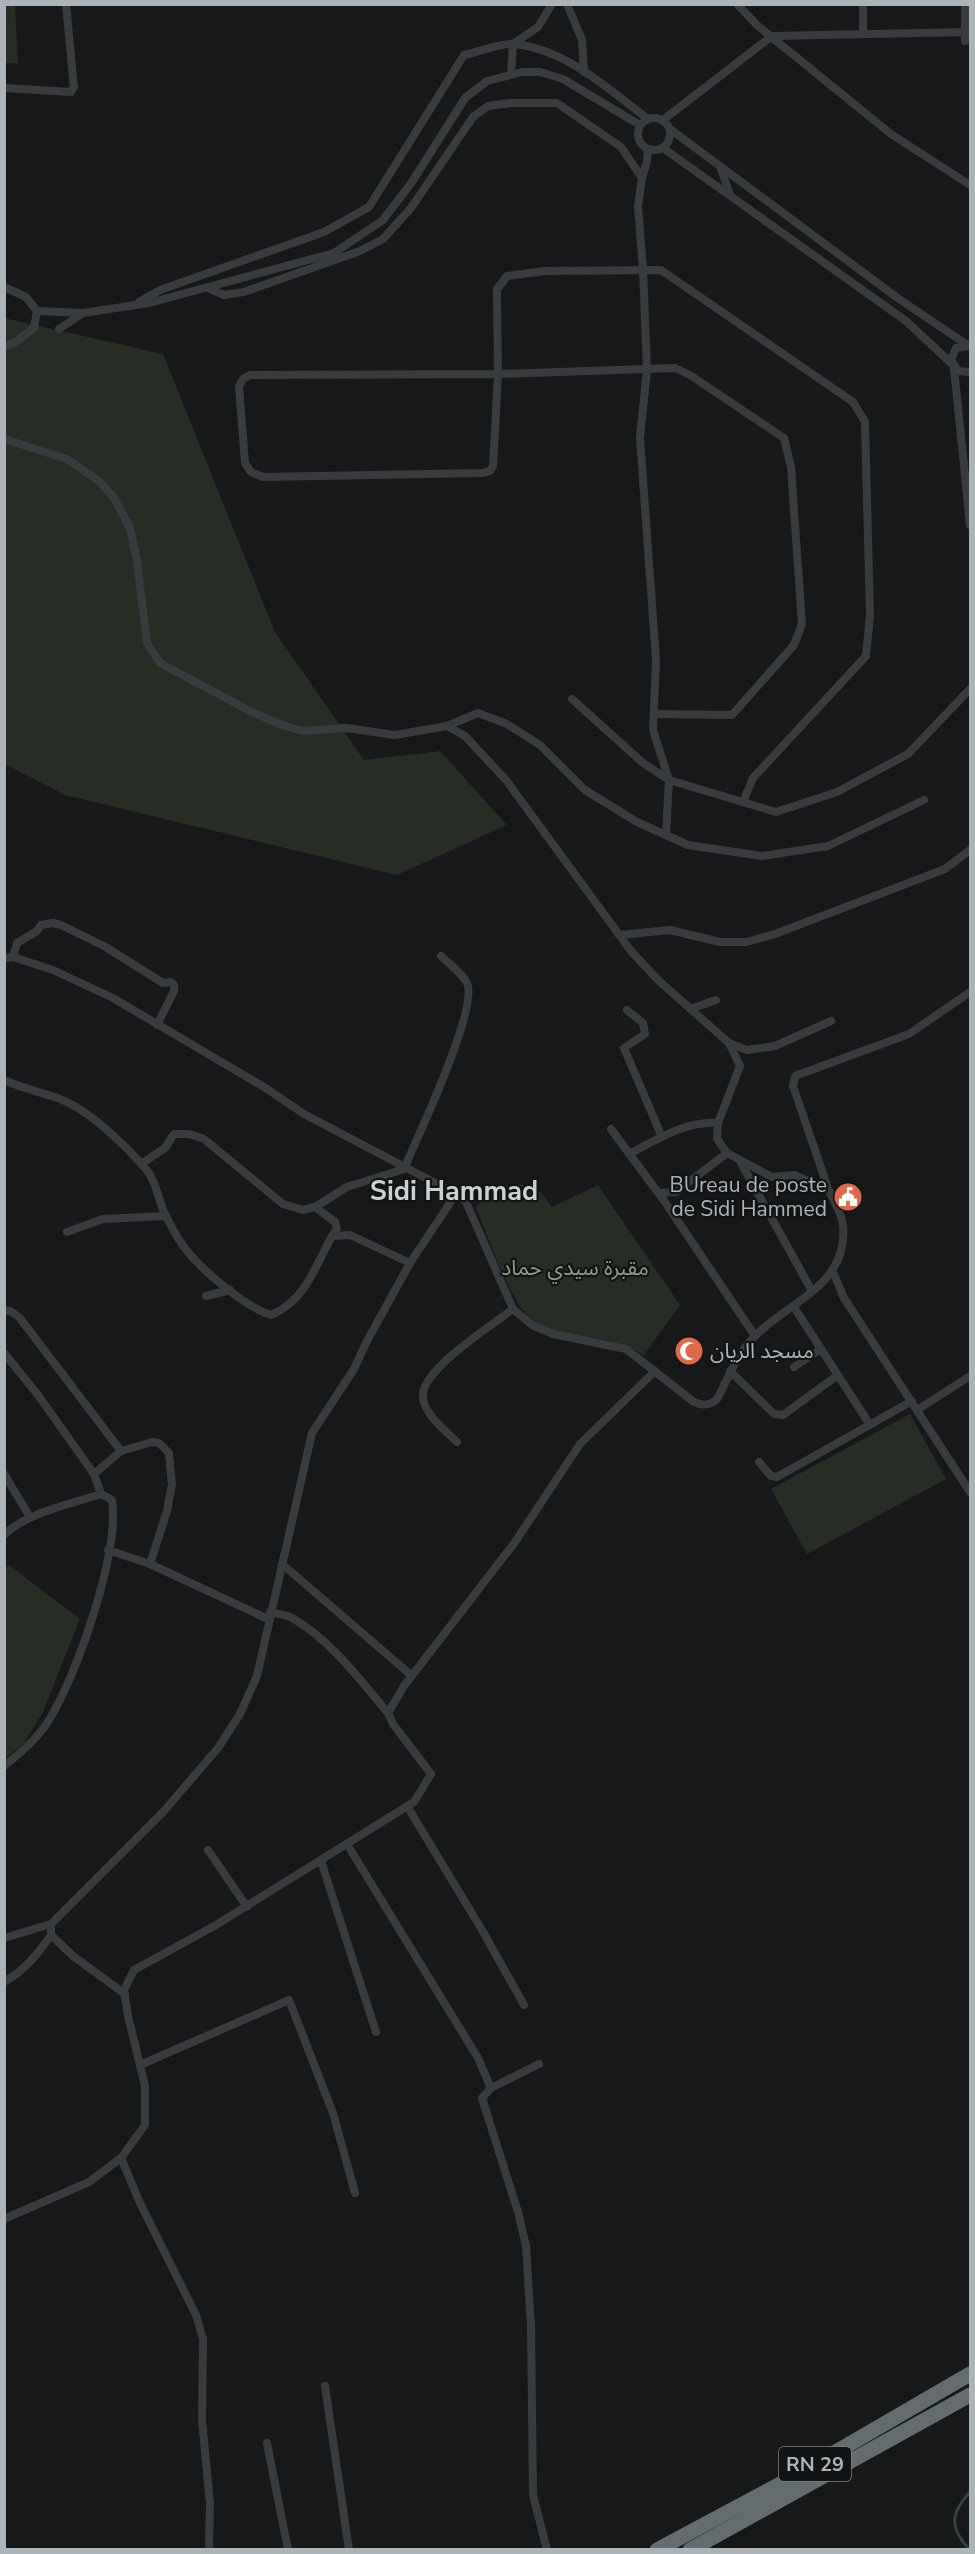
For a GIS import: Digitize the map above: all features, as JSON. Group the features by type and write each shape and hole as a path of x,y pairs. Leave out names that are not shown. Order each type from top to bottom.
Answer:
{"highway":[{"name":"RN 29","path":"657,2550 786,2481 970,2374"},
{"name":"RN 29","path":"690,2550 970,2395"}],"street":[{"path":"4,88 71,92 74,87 74,78 66,4"},
{"path":"132,306 160,290 324,232 369,207 464,55 513,44 538,27 552,4"},
{"path":"567,4 582,40 584,72"},
{"path":"737,4 772,36 891,134 970,185"},
{"path":"863,4 863,34"},
{"path":"663,120 772,36 953,33 968,38 965,4"},
{"path":"513,44 549,52 584,72 648,119"},
{"path":"511,74 513,44"},
{"path":"4,287 26,297 37,310 83,313 132,306 208,288 334,253 383,220 412,182 465,98 487,81 511,74 540,72 563,79 640,126"},
{"path":"208,288 224,295 244,292 360,251 383,238 411,208 473,117 488,106 511,103 557,103 621,147 642,178"},
{"path":"666,835 669,780 653,730 656,660 640,438 647,369 638,206 648,149 638,136 640,126 648,119 663,120 670,129 899,299 970,346"},
{"path":"663,148 670,139 670,129"},
{"path":"648,149 663,148 906,321 953,366 969,374"},
{"path":"719,165 730,195"},
{"path":"654,714 732,715 794,645 802,624 791,467 784,438 690,375 675,368 615,372 498,374 250,375 243,379 239,386 245,463 251,472 263,477 483,473 490,471 493,466 498,374 497,289 507,276 545,271 661,270 853,402 865,422 870,615 866,656 753,778 743,802"},
{"path":"4,347 34,328 37,310"},
{"path":"59,329 83,313"},
{"path":"970,346 956,348 951,356 967,455 970,525"},
{"path":"4,439 67,459 99,481 114,498 130,528 137,561 147,643 160,663 279,724 302,731 346,728 395,735 447,726 478,713 507,724 540,745 585,790 637,822 688,845 762,856 828,846 924,800"},
{"path":"572,699 643,763 669,780 776,812 837,792 908,754 970,689"},
{"path":"447,726 465,736 506,780 619,935 658,980 729,1043 747,1050 775,1046 831,1021"},
{"path":"619,935 670,930 720,942 746,942 775,934 945,869 970,850"},
{"path":"157,1025 174,991 171,982 163,983 104,946 61,925 53,923 41,925 37,931 16,944 9,957 53,970 113,998 157,1025 264,1087 304,1114 404,1169 456,1194 466,1202 513,1310 532,1325 553,1335 624,1348 675,1389 703,1405 711,1404 717,1399 737,1357 755,1336 794,1307 833,1272 843,1250 843,1222 829,1191 794,1086 795,1076 909,1034 970,992"},
{"path":"404,1169 462,1029 469,999 467,983 441,956"},
{"path":"690,1009 717,1000"},
{"path":"627,1010 643,1023 645,1034 624,1048 662,1137"},
{"path":"729,1043 741,1065"},
{"path":"747,1050 718,1123 717,1139 727,1153 772,1177 795,1175 829,1191"},
{"path":"4,1080 26,1090 62,1100 92,1119 147,1170 158,1191 166,1216 189,1254 230,1290 260,1312 271,1316 281,1311 298,1298 308,1286 337,1229 334,1222 315,1207"},
{"path":"629,1154 662,1137 701,1122 718,1123"},
{"path":"611,1129 659,1194 755,1336"},
{"path":"141,1164 165,1148 174,1134 197,1135 283,1204 303,1210 315,1207 347,1186 404,1169"},
{"path":"659,1194 676,1192 727,1153"},
{"path":"741,1161 812,1291"},
{"path":"4,1938 51,1924 164,1811 218,1748 240,1714 257,1676 312,1433 354,1369 410,1263 456,1194"},
{"path":"67,1232 103,1219 166,1216"},
{"path":"332,1236 350,1235 410,1263"},
{"path":"833,1272 844,1298 969,1487"},
{"path":"206,1296 230,1290"},
{"path":"794,1307 870,1425"},
{"path":"4,1310 20,1317 121,1451"},
{"path":"457,1442 428,1412 422,1396 428,1378 452,1356 513,1310"},
{"path":"795,1367 821,1349"},
{"path":"4,1353 38,1395 94,1474 101,1494 112,1500 114,1511 93,1617 76,1664 54,1711 27,1748 4,1766"},
{"path":"388,1713 411,1675 515,1542 580,1444 655,1371"},
{"path":"730,1371 778,1416 837,1375"},
{"path":"917,1410 970,1376"},
{"path":"759,1462 771,1476 777,1477 912,1401"},
{"path":"94,1474 121,1451 152,1442 159,1443 169,1453 172,1484 167,1511 150,1564"},
{"path":"4,1474 30,1517"},
{"path":"4,1535 30,1517 101,1494"},
{"path":"4,2218 89,2182 121,2158 145,2125 145,2086 124,1990 134,1970 247,1907 414,1802 431,1774 393,1724 388,1713 343,1659 305,1626 290,1616 269,1616 150,1564 108,1550"},
{"path":"282,1564 411,1675"},
{"path":"407,1806 482,1930 524,2005"},
{"path":"347,1844 478,2058 492,2088"},
{"path":"208,1850 247,1907"},
{"path":"321,1861 376,2032"},
{"path":"4,1982 38,1954 51,1935 51,1924"},
{"path":"51,1935 73,1956 125,1994"},
{"path":"140,2065 289,2000 333,2113 355,2193"},
{"path":"538,2064 492,2088 482,2098 518,2212 526,2246 531,2325 533,2495 547,2550"},
{"path":"121,2158 140,2203 196,2315 204,2339 202,2420 210,2504 209,2550"},
{"path":"325,2386 349,2550"},
{"path":"267,2443 288,2550"}],"green space":[{"path":"4,5 15,5 18,64 5,63"},
{"path":"4,318 163,354 275,632 364,760 440,751 507,825 397,875 65,795 5,764"},
{"name":"مقبرة سيدي حماد","path":"519,1184 540,1191 552,1207 598,1185 680,1305 644,1355 612,1342 553,1331 534,1322 523,1310 508,1284 476,1208 491,1187"},
{"path":"910,1414 946,1479 807,1554 771,1489"},
{"path":"9,1565 80,1619 43,1712 24,1743 5,1759 4,1570"}],"waterway":[{"path":"970,2492 956,2514 955,2528 970,2550"}],"place":[{"name":"BUreau de poste de Sidi Hammed","path":"848,1197"},
{"name":"مسجد الريان","path":"689,1351"}],"district":[{"name":"Sidi Hammad","path":"454,1191"}]}
